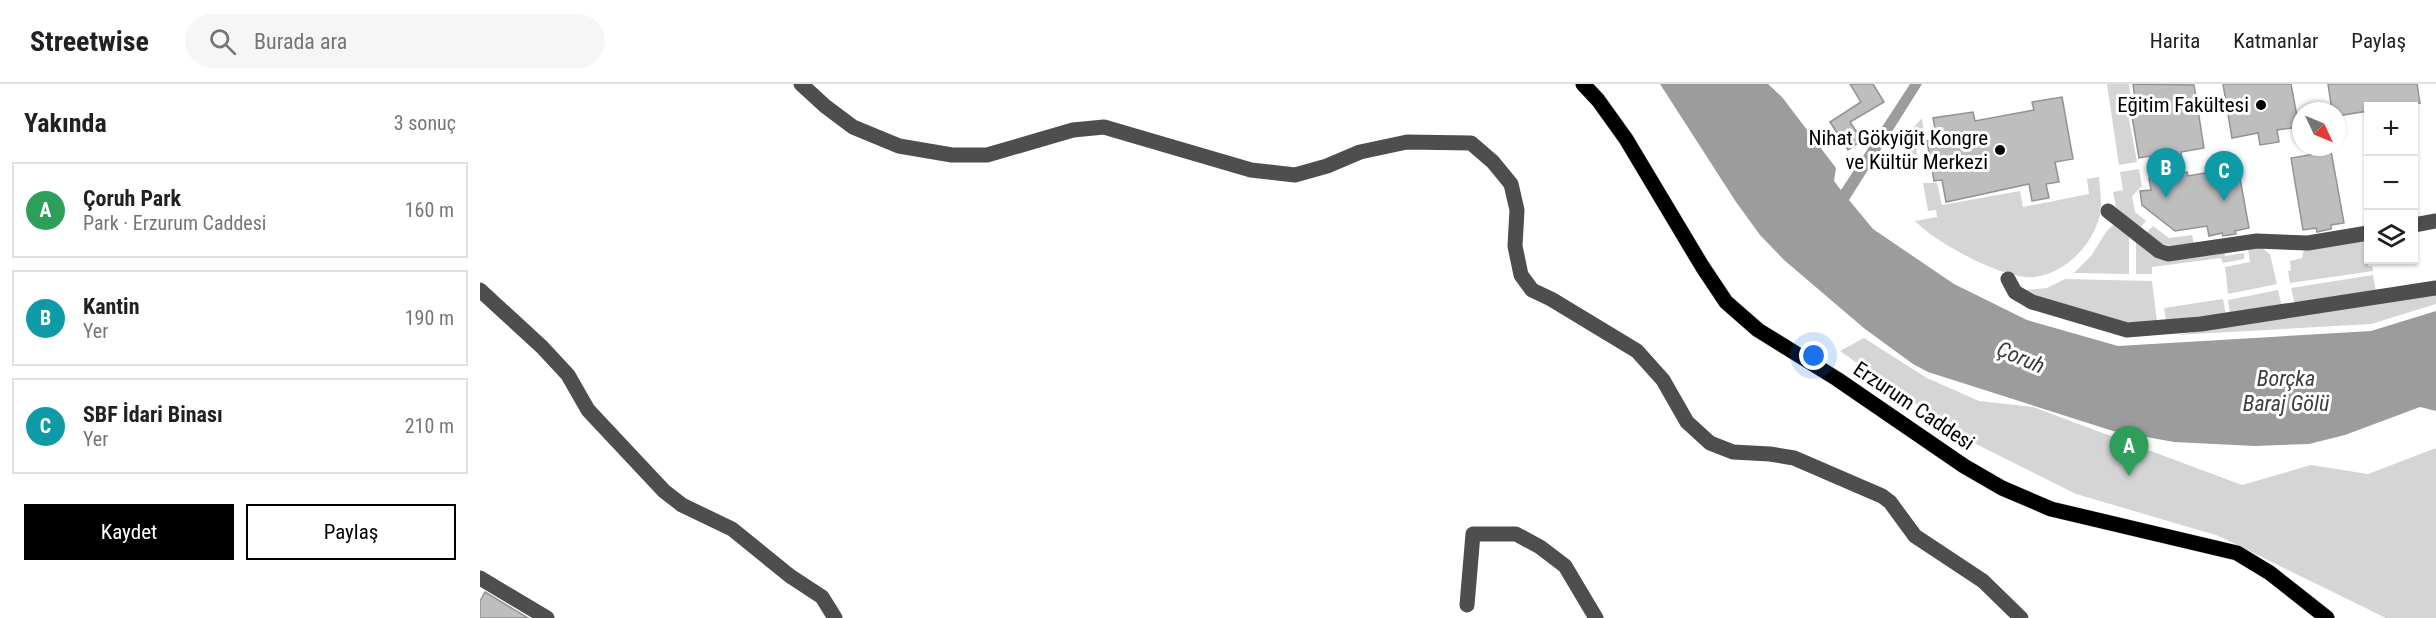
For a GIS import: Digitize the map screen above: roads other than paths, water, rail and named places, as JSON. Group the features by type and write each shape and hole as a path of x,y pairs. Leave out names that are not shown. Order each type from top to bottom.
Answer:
{"main road":[{"name":"Erzurum Caddesi","path":"1583,84 1626,139 1726,302 1758,330 1837,379 1964,466 2002,488 2051,509 2237,553 2270,573 2327,618"}],"street":[{"path":"801,84 825,106 854,127 899,146 952,155 987,155 1073,130 1104,127 1251,170 1295,175 1327,166 1360,152 1407,142 1471,143 1493,162 1511,184 1517,210 1515,246 1518,267 1526,283 1538,294 1551,299 1637,351 1663,380 1687,423 1701,437 1715,446 1733,452 1794,458 1882,496 1890,502 1915,536 1983,581 2020,618"},
{"path":"2108,211 2159,251 2168,254 2257,241 2300,243 2364,234"},
{"path":"2418,224 2436,221"},
{"path":"2008,279 2015,292 2032,302 2127,330 2201,324 2436,288"},
{"path":"480,290 562,368 588,410 664,491 682,505 732,529 790,576 822,597 835,618"},
{"path":"1467,605 1473,534 1516,534 1540,547 1566,566 1596,618"},
{"path":"480,578 547,618"}],"water":[{"name":"Borçka Baraj Gölü","path":"1660,84 1768,84 1782,97 1836,168 1834,181 1841,190 1910,84 1922,84 1849,200 1873,229 1954,284 2027,320 2118,346 2371,331 2436,311 2436,411 2420,407 2345,435 2309,444 2255,446 2174,442 2113,431 1928,372 1913,364 1865,329 1784,260 1760,235"}],"place":[{"name":"Eğitim Fakültesi","path":"2261,105"},
{"name":"Nihat Gökyiğit Kongre ve Kültür Merkezi","path":"2000,150"},
{"name":"Kantin","path":"2166,198"},
{"name":"SBF İdari Binası","path":"2224,201"},
{"name":"Çoruh Park","path":"2129,476"}],"water label":[{"name":"Çoruh","path":"2021,357"}]}
